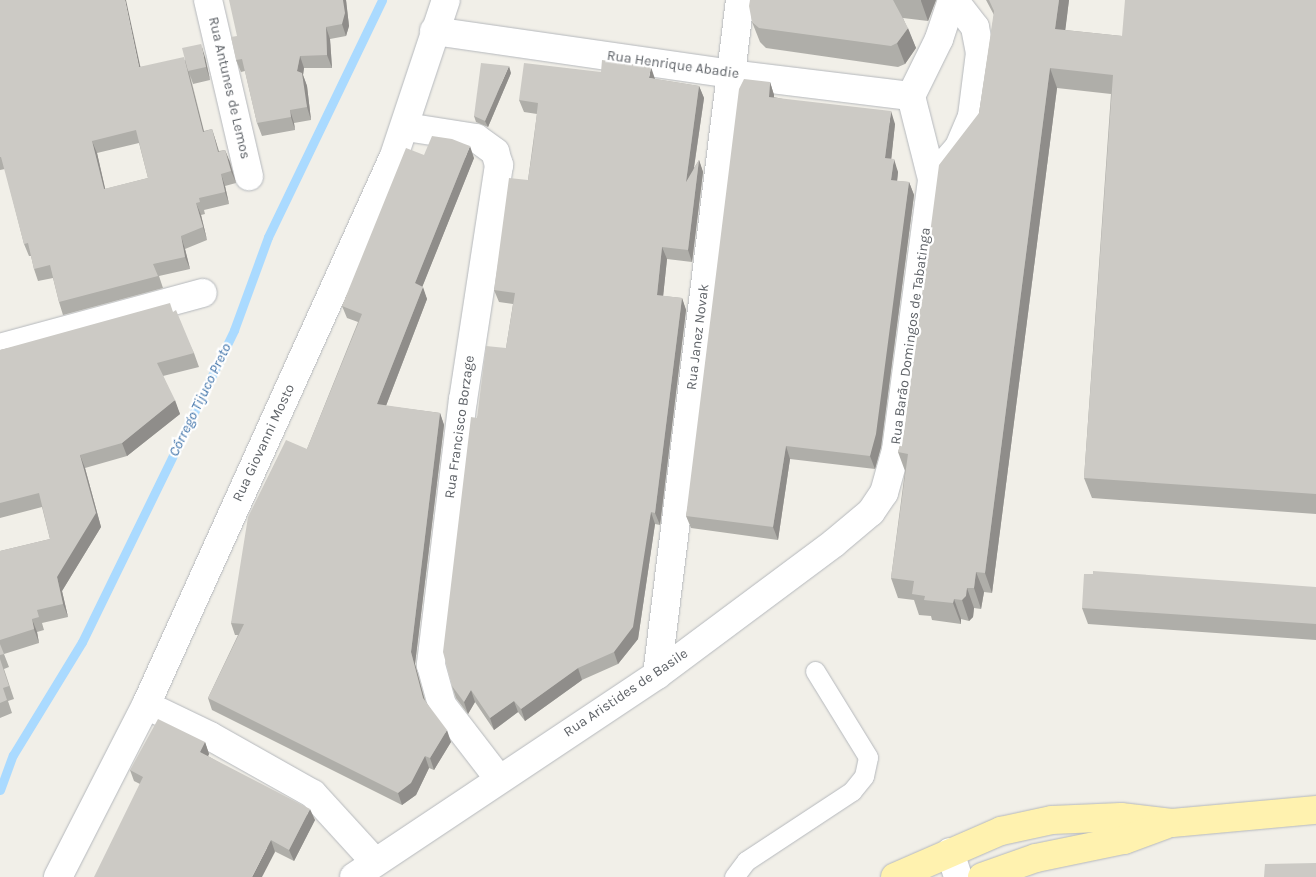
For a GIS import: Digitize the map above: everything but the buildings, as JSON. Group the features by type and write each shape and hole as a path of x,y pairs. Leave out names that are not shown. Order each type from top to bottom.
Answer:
{"main road":[{"path":"894,877 1001,831 1052,820 1121,817 1172,823 1316,810"},
{"path":"982,877 1036,858 1124,840 1172,823"}],"street":[{"name":"Rua Antunes de Lemos","path":"208,0 249,176"},
{"name":"Rua Giovanni Mosto","path":"58,877 146,705 406,127 434,31 446,0"},
{"name":"Rua Janez Novak","path":"657,675 740,0"},
{"path":"911,96 939,39 953,0"},
{"path":"932,178 959,147 972,116 979,76 980,53 975,27 953,0"},
{"name":"Rua Henrique Abadie","path":"434,31 731,74 911,96"},
{"name":"Rua Barão Domingos de Tabatinga","path":"884,493 896,450 932,178 911,96"},
{"name":"Rua Francisco Borzage","path":"406,127 476,138 495,152 499,165 463,399 431,665 442,705 498,779"},
{"path":"0,348 203,293"},
{"name":"Rua Aristides de Basile","path":"364,870 498,779 657,675 834,542 871,512 884,493"},
{"path":"146,705 210,736 313,794 364,870"},
{"path":"950,852 958,877"}],"lane":[{"path":"734,877 746,861 852,791 864,776 868,757 815,671"}],"waterway":[{"name":"Córrego Tijuco Preto","path":"0,790 13,755 82,642 234,330 268,237 382,0"}]}
